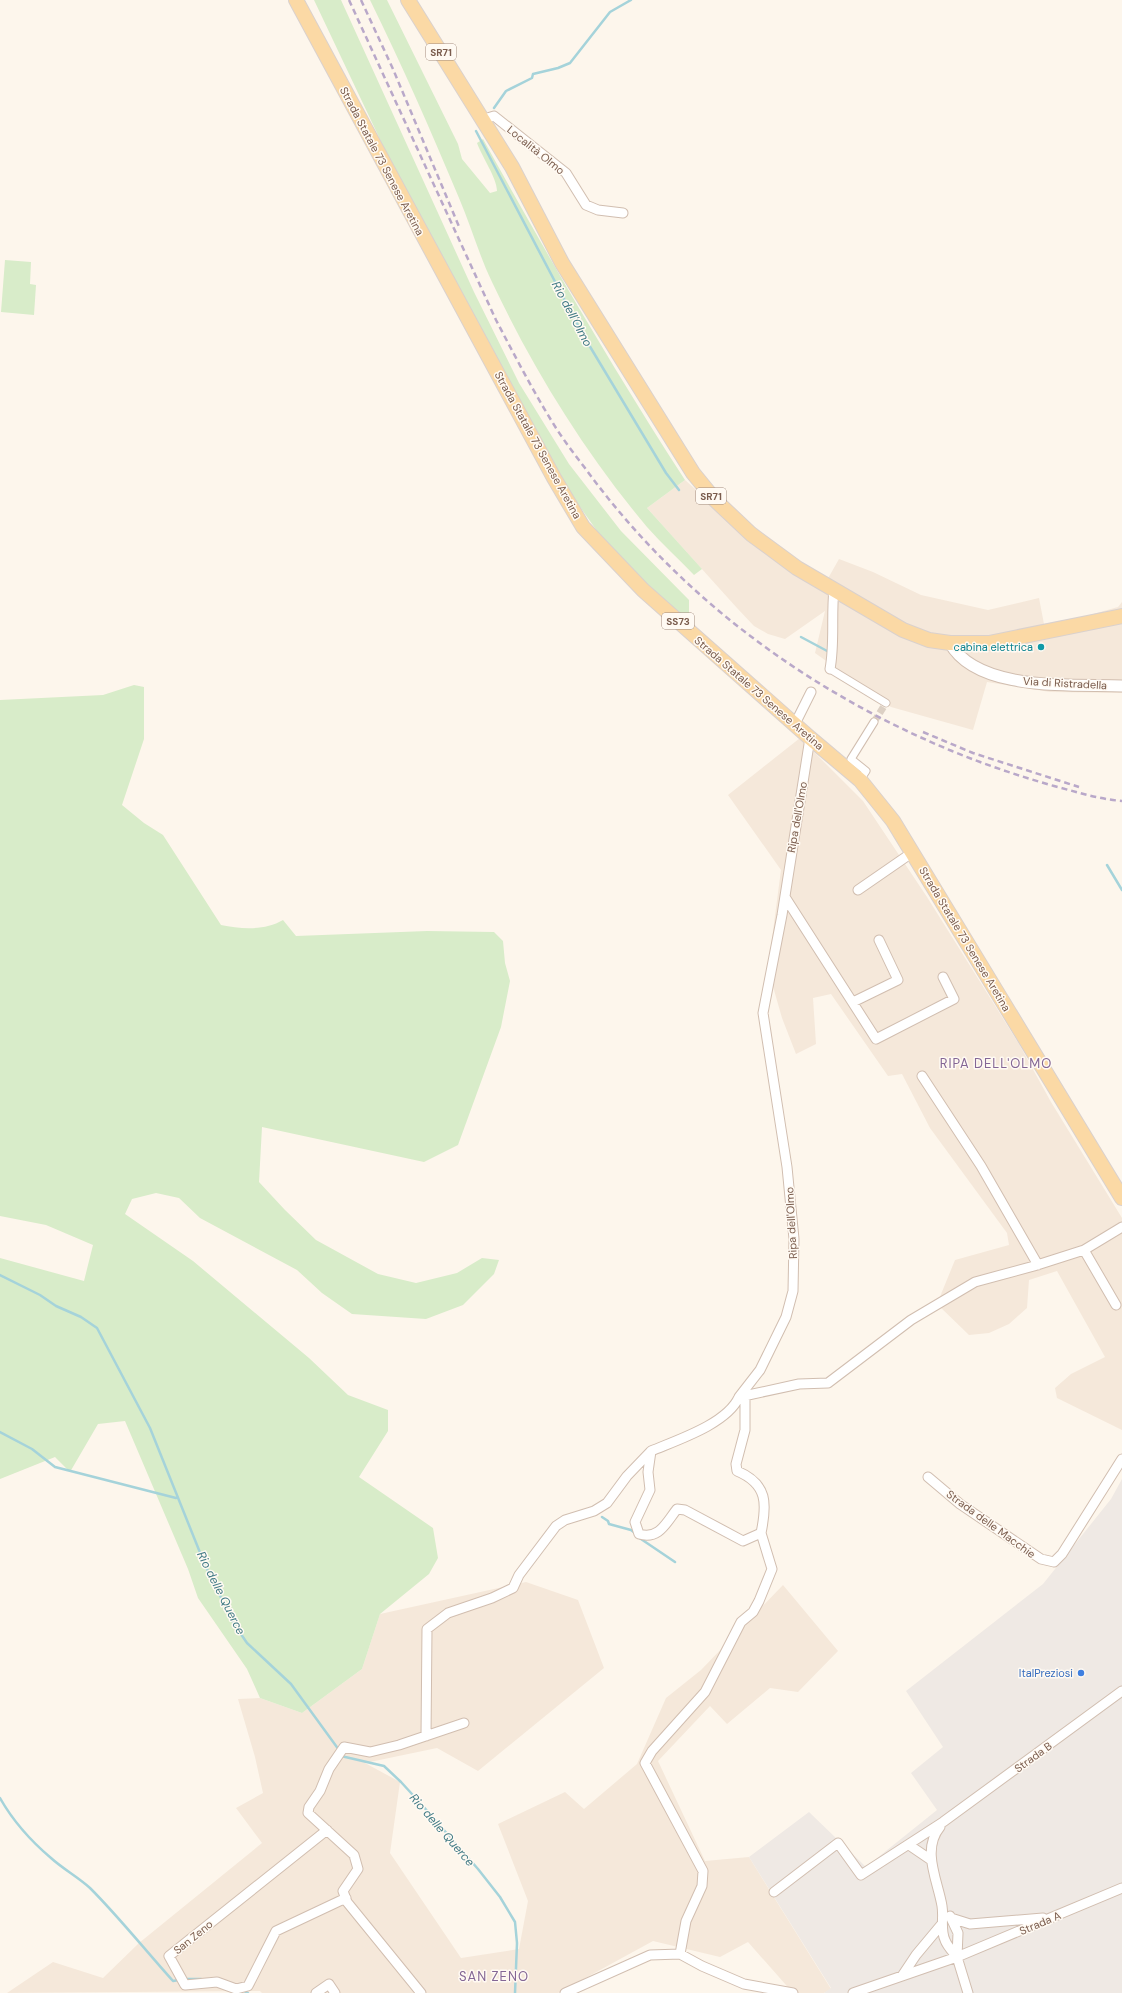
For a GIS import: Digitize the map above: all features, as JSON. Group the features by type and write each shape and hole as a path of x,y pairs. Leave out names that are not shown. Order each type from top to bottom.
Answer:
{"main road":[{"name":"Strada Statale 73 Senese Aretina","path":"296,0 554,478 583,527 643,590 810,738 860,780 893,821 1122,1198"},
{"name":"SR71","path":"408,0 484,119 512,166 562,263 693,474 715,500 752,534 797,568 903,630 929,640 950,642 989,642 1122,616"},
{"name":"SR71","path":"417,0 462,73 474,103"}],"street":[{"name":"Località Olmo","path":"484,119 494,116 566,173 586,205 598,210 623,213"},
{"path":"834,589 832,607 833,654 830,670 886,703"},
{"name":"Via di Ristradella","path":"950,642 955,653 980,670 1019,681 1122,686"},
{"path":"795,724 811,692"},
{"path":"860,780 866,771 851,759 874,722"},
{"name":"Ripa dell'Olmo","path":"651,1451 684,1438 717,1420 737,1402 760,1370 786,1317 792,1291 794,1239 787,1167 763,1012 785,897 810,738"},
{"path":"858,890 913,852"},
{"path":"785,897 876,1039 954,998 943,977"},
{"path":"853,1002 898,980 879,940"},
{"path":"922,1076 981,1166 1038,1265"},
{"path":"680,1954 686,1921 702,1886 703,1871 645,1763 652,1751 705,1692 741,1622 753,1612 759,1601 772,1569 761,1533 765,1514 764,1496 756,1482 737,1471 736,1464 745,1430 742,1396 799,1384 828,1384 911,1320 976,1282 1038,1265 1084,1250 1122,1227"},
{"path":"1084,1250 1116,1305"},
{"path":"651,1451 648,1472 650,1490 635,1522 639,1534 648,1536 657,1534 677,1509 685,1510 743,1541 761,1533"},
{"path":"426,1736 427,1628 448,1613 492,1598 513,1588 519,1575 556,1526 565,1520 594,1511 607,1503 627,1476 651,1451"},
{"name":"Strada delle Macchie","path":"928,1477 960,1504 1041,1559 1054,1562 1062,1554 1122,1458"},
{"name":"Strada B","path":"774,1892 838,1843 861,1875 943,1822 1122,1691"},
{"path":"417,1992 346,1898 343,1891 358,1869 354,1855 308,1813 309,1807 320,1791 329,1769 344,1747 370,1752 426,1736 464,1723"},
{"name":"Strada B","path":"943,1822 936,1831 932,1841 931,1860 942,1907 941,1925 945,1940 957,1957 968,1993"},
{"name":"San Zeno","path":"327,1830 169,1956 185,1985 217,1982 236,1989 248,1986 276,1931 346,1898"},
{"path":"909,1845 931,1860"},
{"name":"Strada A","path":"852,1993 957,1957 1122,1888"},
{"name":"Strada B","path":"942,1907 951,1918 958,1933 957,1957"},
{"path":"951,1918 970,1924 1053,1917"},
{"path":"902,1976 916,1955 941,1925"},
{"path":"565,1993 650,1955 680,1954 702,1966 744,1984 792,1993"},
{"path":"316,1993 329,1984 335,1993"}],"shaded area":[{"path":"685,480 771,557 822,589 839,559 873,572 921,595 988,610 1039,598 1044,624 1086,616 1118,607 1122,602 1122,693 1050,692 987,682 973,730 891,707 815,653 825,611 785,639 768,634 754,626 737,608 647,508"},
{"path":"800,738 863,801 927,897 1019,1044 1051,1102 1122,1218 1122,1430 1057,1398 1055,1388 1071,1374 1105,1357 1057,1271 1029,1280 1027,1308 1009,1324 989,1333 969,1335 937,1304 955,1260 1009,1245 1007,1233 930,1128 902,1074 888,1076 831,994 813,998 816,1044 796,1054 782,1018 768,969 781,870 728,795"},
{"path":"1122,1479 1122,1993 824,1993 831,1988 749,1857 809,1812 866,1867 937,1810 911,1773 943,1747 906,1691 1043,1584 1111,1499"},
{"path":"526,1582 578,1600 604,1668 478,1771 437,1748 365,1763 400,1782 390,1853 461,1958 519,1949 528,1901 498,1824 565,1792 584,1809 637,1764 666,1698 701,1670 783,1585 838,1651 798,1692 770,1688 727,1724 710,1706 658,1761 705,1861 749,1857 831,1989 824,1993 793,1993 748,1942 720,1957 653,1941 558,1993 262,1993 260,1991 7,1993 53,1962 103,1978 139,1943 262,1843 236,1808 263,1793 255,1757 238,1699 260,1698 302,1713 362,1669 380,1614"}],"green space":[{"path":"314,0 341,0 474,292 519,383 569,464 621,531 689,600 689,615 679,614 602,538 568,490 395,171"},
{"path":"370,0 387,0 458,144 462,159 490,193 497,191 495,180 477,143 483,139 531,226 581,311 685,480 647,508 702,569 694,575 647,527 602,470 562,409 525,347 487,272 438,148"},
{"path":"5,260 31,262 30,284 36,285 34,315 1,312"},
{"path":"134,685 144,687 144,739 122,805 144,823 163,835 221,925 252,928 276,924 283,920 296,936 427,931 494,932 503,941 505,963 510,981 501,1027 458,1145 424,1162 262,1127 259,1182 316,1240 378,1274 416,1283 457,1273 482,1258 499,1260 494,1274 463,1305 426,1319 352,1314 322,1293 297,1270 200,1218 179,1198 156,1193 132,1199 125,1214 193,1261 309,1358 348,1395 388,1410 388,1431 359,1477 433,1528 438,1558 429,1574 380,1614 362,1669 302,1713 260,1698 247,1669 198,1598 188,1569 125,1421 98,1424 70,1472 55,1457 0,1479 0,1258 84,1281 93,1245 46,1225 0,1216 0,700 103,695"}],"waterway":[{"name":"Rio dell'Olmo","path":"494,108 506,91 532,78 533,74 558,68 570,63 610,12 631,0"},
{"name":"Rio dell'Olmo","path":"476,131 583,335 666,473 679,490"},
{"name":"Rio dell'Olmo","path":"801,637 829,652"},
{"name":"Rio dell'Olmo","path":"1107,865 1122,890"},
{"name":"Rio delle Querce","path":"0,1275 40,1295 56,1306 81,1317 97,1328 150,1428 205,1565 234,1624 247,1643 291,1684 339,1750"},
{"path":"0,1432 32,1449 55,1467 176,1498"},
{"path":"602,1517 608,1521 609,1524 631,1530 635,1533"},
{"path":"638,1537 675,1562"},
{"name":"Rio delle Querce","path":"341,1756 384,1766 422,1805 478,1869 500,1897 515,1922 517,1943 515,1993"},
{"path":"0,1798 17,1823 36,1845 90,1888 122,1922 173,1981 179,1980"},
{"path":"184,1979 201,1979"},
{"path":"242,1990 248,1993"}],"tunnel":[{"path":"874,722 886,703"}],"railway":[{"path":"349,0 496,320 532,388 566,443 622,514 661,558 704,598 749,635 797,669 898,727 952,751 1015,774 1088,795 1122,801"},
{"path":"361,0 393,69 460,229"},
{"path":"923,732 973,753 1079,787"}],"place":[{"name":"cabina elettrica","path":"1041,647"},
{"name":"ItalPreziosi","path":"1081,1673"}],"district":[{"name":"RIPA DELL'OLMO","path":"996,1063"},
{"name":"SAN ZENO","path":"494,1976"}]}
